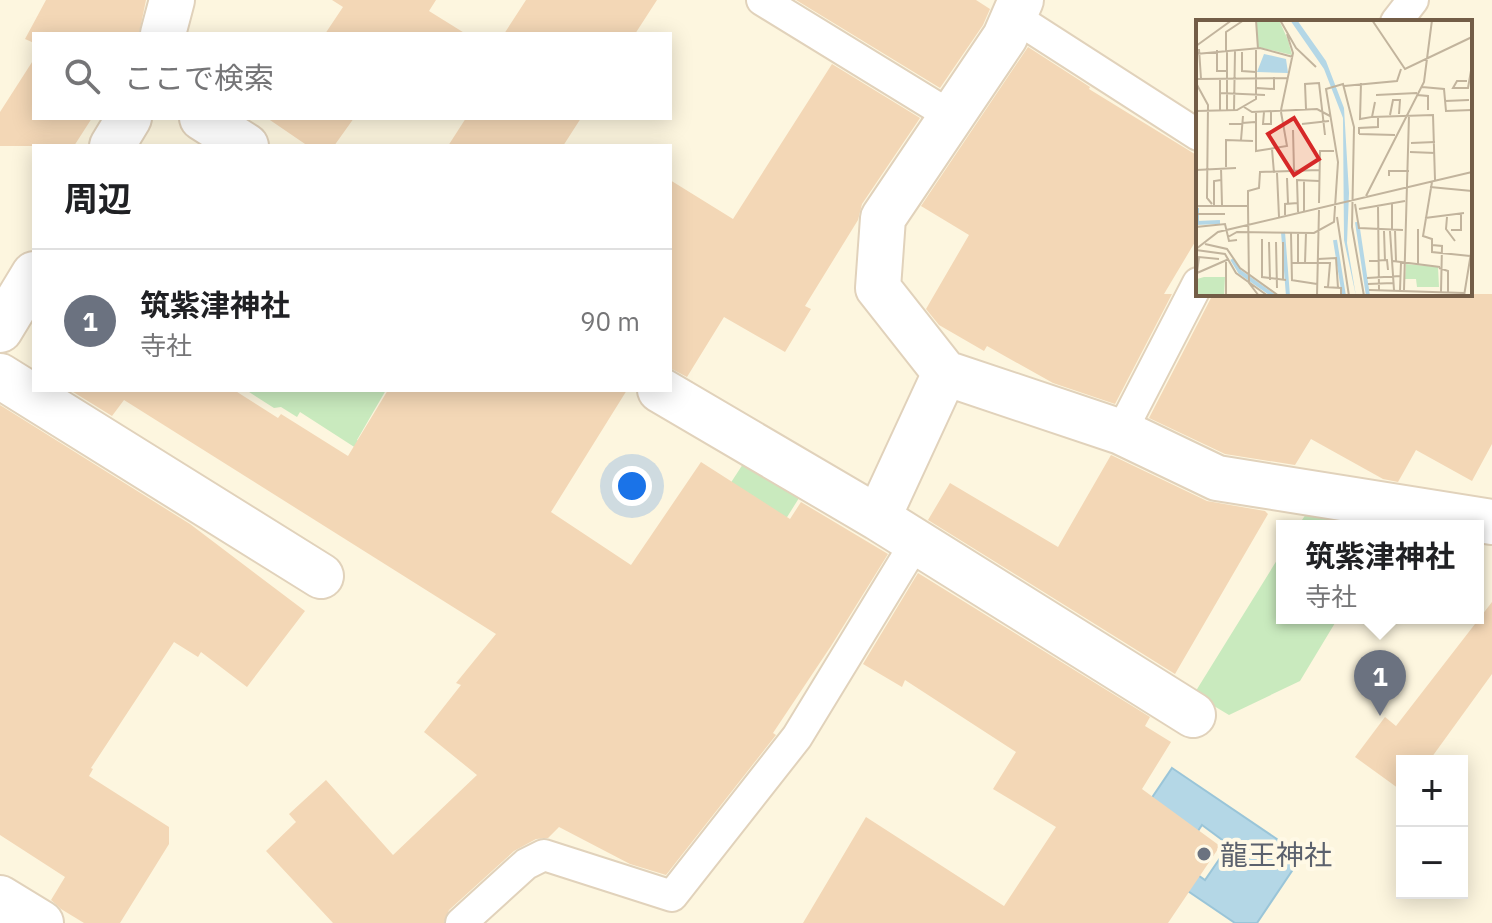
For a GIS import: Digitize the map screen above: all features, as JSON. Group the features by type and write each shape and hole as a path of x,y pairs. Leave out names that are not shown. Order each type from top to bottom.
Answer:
{"street":[{"path":"164,32 172,0"},
{"path":"1017,8 1005,37 883,218 878,288 945,373 1121,432 1217,478 1480,520"},
{"path":"113,144 128,120"},
{"path":"205,120 243,144"},
{"path":"0,330 32,277"},
{"path":"878,518 945,373"},
{"path":"0,376 321,576"},
{"path":"663,392 878,518 1193,715"},
{"path":"0,898 41,923"}],"lane":[{"path":"762,0 951,116"},
{"path":"1398,20 1413,0"},
{"path":"1017,8 1196,134"},
{"path":"1121,432 1196,287"},
{"path":"461,923 526,864 544,855 672,896 797,737 916,542"}],"green space":[{"path":"249,392 385,392 357,440 452,498 466,519 300,412 297,417 281,407 274,408"},
{"path":"743,464 799,498 754,570 730,484"},
{"path":"1306,514 1348,520 1302,520"},
{"path":"1276,562 1276,624 1334,624 1300,681 1229,715 1194,694"}],"water":[{"path":"1172,768 1302,856 1257,923 1235,923 1120,845","holes":["1202,825 1229,845 1205,880 1178,861"]}],"building":[{"path":"46,0 146,0 139,32 32,32 32,42 25,39"},
{"path":"332,0 436,0 429,11 463,32 326,32 343,7"},
{"path":"526,0 657,0 636,32 505,32"},
{"path":"796,0 976,0 990,9 983,25 940,88"},
{"path":"1028,47 1089,89 1196,155 1196,240 1164,294 1172,294 1115,404 1053,383 987,346 984,351 939,325 926,309 969,235 921,206"},
{"path":"32,62 32,120 91,120 75,144 0,146 0,112"},
{"path":"832,64 920,118 862,204 858,220 805,306 811,309 785,352 724,317 687,377 672,369 672,181 733,219"},
{"path":"270,120 353,120 335,144 305,144"},
{"path":"465,120 580,120 564,144 449,144"},
{"path":"1492,294 1492,444 1472,481 1416,450 1398,482 1383,479 1311,439 1295,465 1225,454 1149,418 1212,296"},
{"path":"73,392 237,392 278,418 281,414 348,456 387,392 626,392 551,512 631,565 701,462 790,519 801,502 888,554 773,733 776,735 666,875 630,864 559,827 548,838 536,839 514,851 449,910 444,923 333,923 266,851 296,822 289,814 326,780 393,855 477,775 424,732 461,685 456,683 496,634 124,400 112,416"},
{"path":"0,405 190,524 305,611 247,687 201,652 198,657 174,642 91,768 89,776 169,827 169,844 120,923 84,923 61,909 51,900 65,877 0,835"},
{"path":"1111,455 1207,501 1268,514 1175,674 928,520 950,483 1058,547"},
{"path":"918,573 1150,717 1145,726 1171,742 1142,789 1220,846 1168,923 803,923 866,817 1004,906 1056,827 993,789 1016,752 905,680 902,687 863,664"},
{"path":"1492,602 1492,674 1433,755 1396,755 1396,787 1355,757 1385,717 1396,726 1475,624 1484,624 1484,612"}],"place":[{"name":"筑紫津神社","path":"1380,716"},
{"name":"龍王神社","path":"1204,854"}]}
